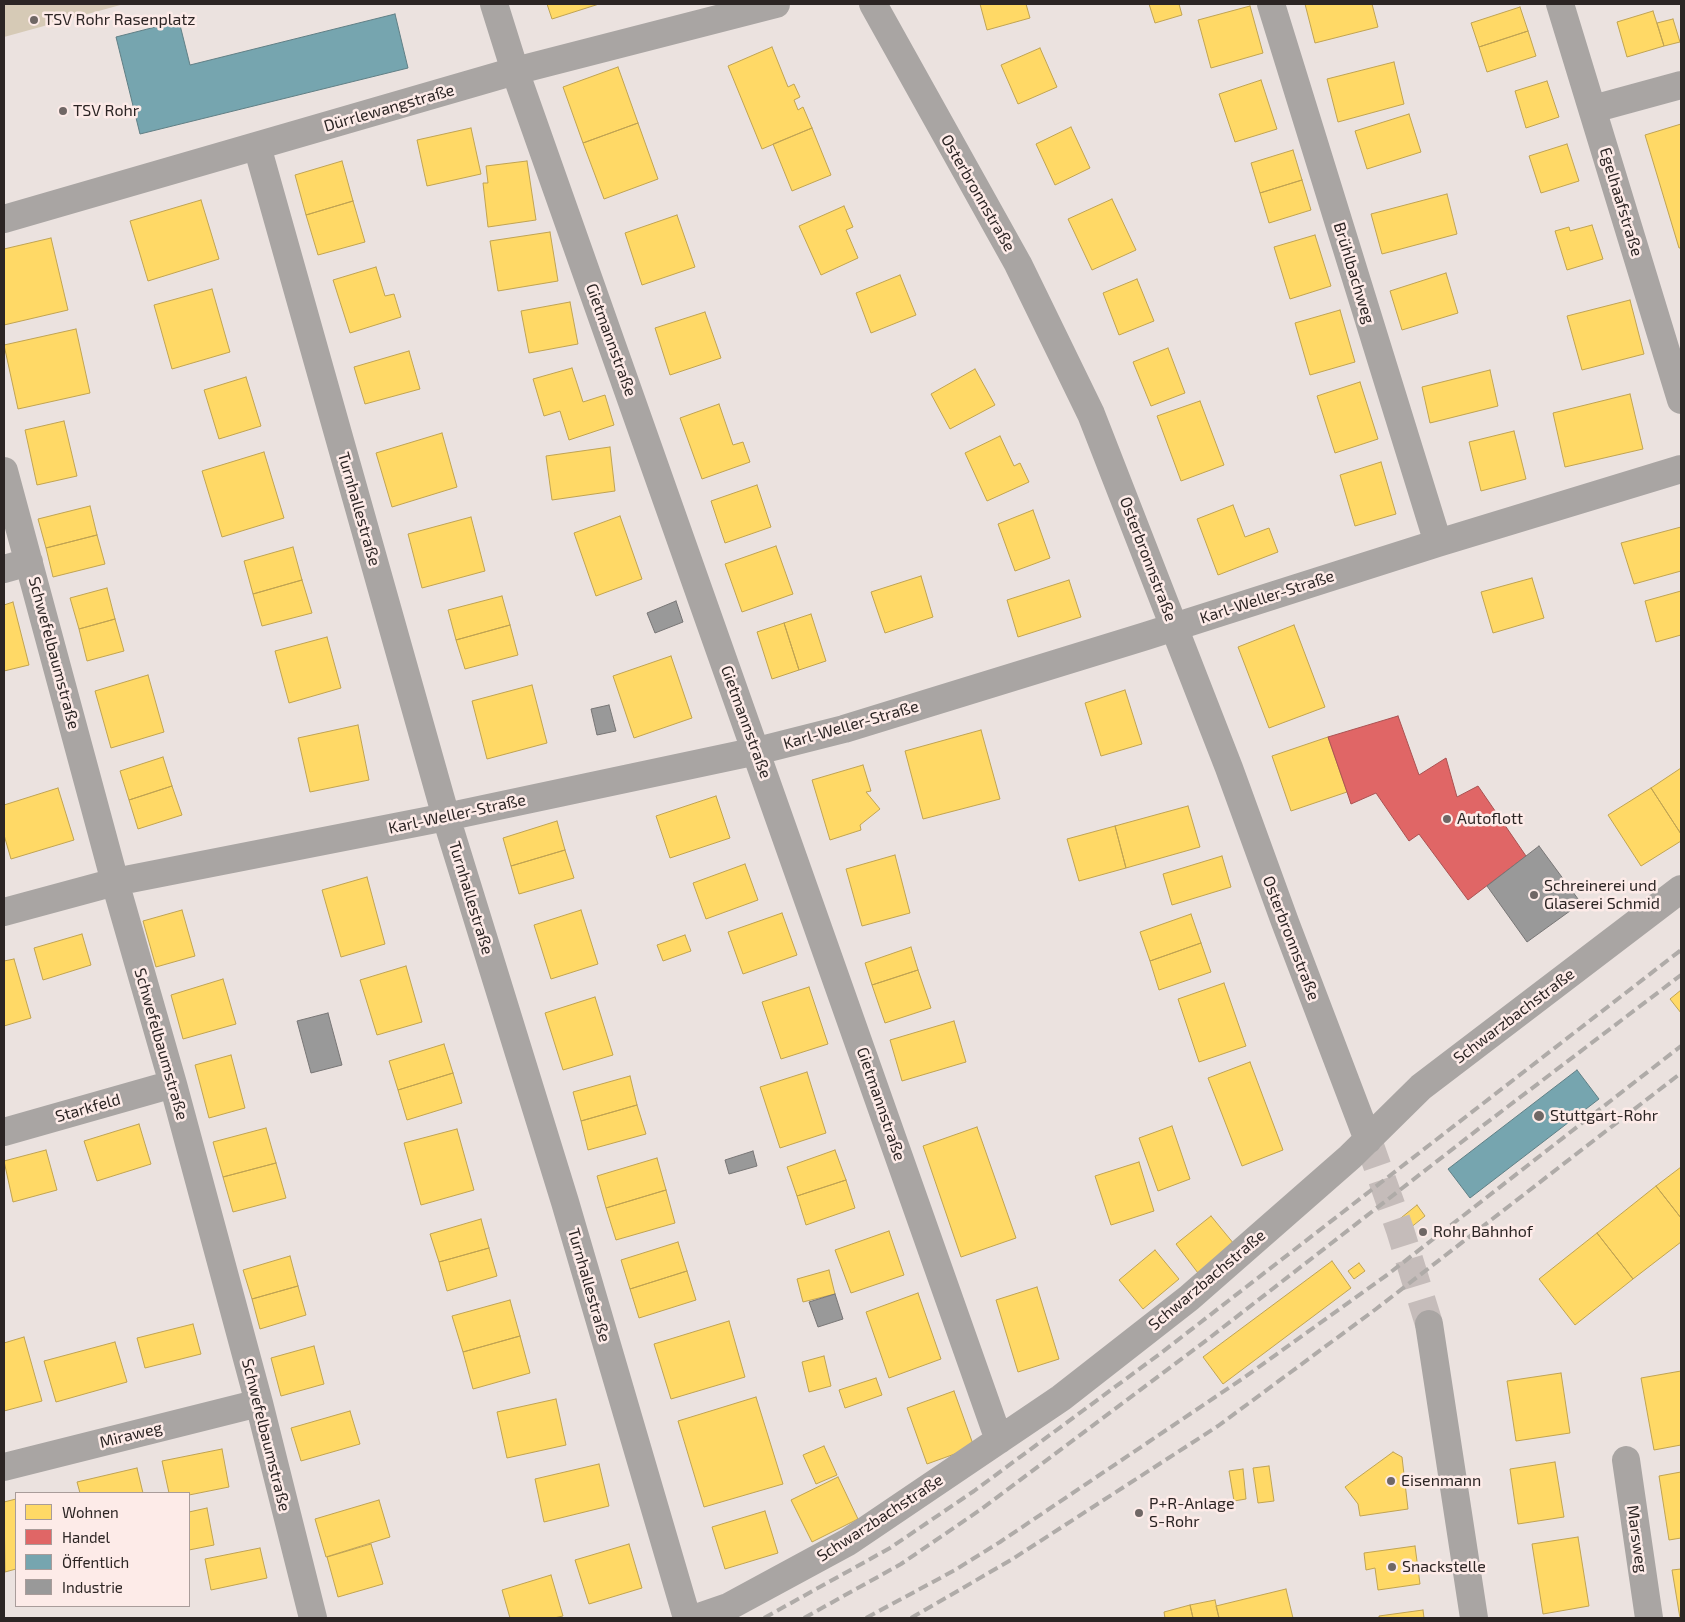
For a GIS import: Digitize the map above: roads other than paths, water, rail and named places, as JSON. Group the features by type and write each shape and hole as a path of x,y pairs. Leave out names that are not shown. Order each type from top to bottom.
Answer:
{"street":[{"name":"Gietmannstraße","path":"494,4 515,71 999,1440"},
{"name":"Dürrlewangstraße","path":"4,219 515,71 776,4"},
{"name":"Osterbronnstraße","path":"873,4 1018,264 1091,414 1174,627 1368,1140"},
{"name":"Brühlbachweg","path":"1271,4 1438,543"},
{"name":"Egelhaafstraße","path":"1560,4 1681,400"},
{"path":"1593,109 1681,86"},
{"name":"Turnhallestraße","path":"257,146 446,817 568,1211 687,1618"},
{"name":"Karl-Weller-Straße","path":"4,912 115,882 446,817 757,752 854,726 1681,469"},
{"name":"Schwefelbaumstraße","path":"4,471 16,565 115,882 173,1084 259,1403 313,1618"},
{"name":"Schwarzbachstraße","path":"696,1618 728,1607 848,1542 1061,1398 1190,1298 1368,1140 1421,1087 1681,889"},
{"name":"Starkfeld","path":"4,1132 173,1084"},
{"path":"1429,1324 1474,1618"},
{"name":"Miraweg","path":"4,1467 259,1403"},
{"name":"Marsweg","path":"1626,1460 1648,1618"}],"tunnel":[{"path":"1368,1140 1400,1230 1429,1324"}],"railway":[{"path":"764,1618 890,1548 974,1491 1161,1353 1681,950"},
{"path":"804,1618 901,1564 980,1510 1208,1339 1481,1127 1681,975"},
{"path":"866,1618 955,1570 1000,1542 1242,1379 1387,1275 1681,1046"},
{"path":"911,1618 1011,1560 1218,1426 1376,1309 1681,1073"}],"place":[{"name":"TSV Rohr Rasenplatz","path":"34,20"},
{"name":"TSV Rohr","path":"63,111"},
{"name":"Autoflott","path":"1447,819"},
{"name":"Schreinerei und Glaserei Schmid","path":"1534,895"},
{"name":"Stuttgart-Rohr","path":"1539,1116"},
{"name":"Rohr Bahnhof","path":"1423,1232"},
{"name":"Eisenmann","path":"1391,1481"},
{"name":"P+R-Anlage S-Rohr","path":"1139,1513"},
{"name":"Snackstelle","path":"1392,1567"}]}
